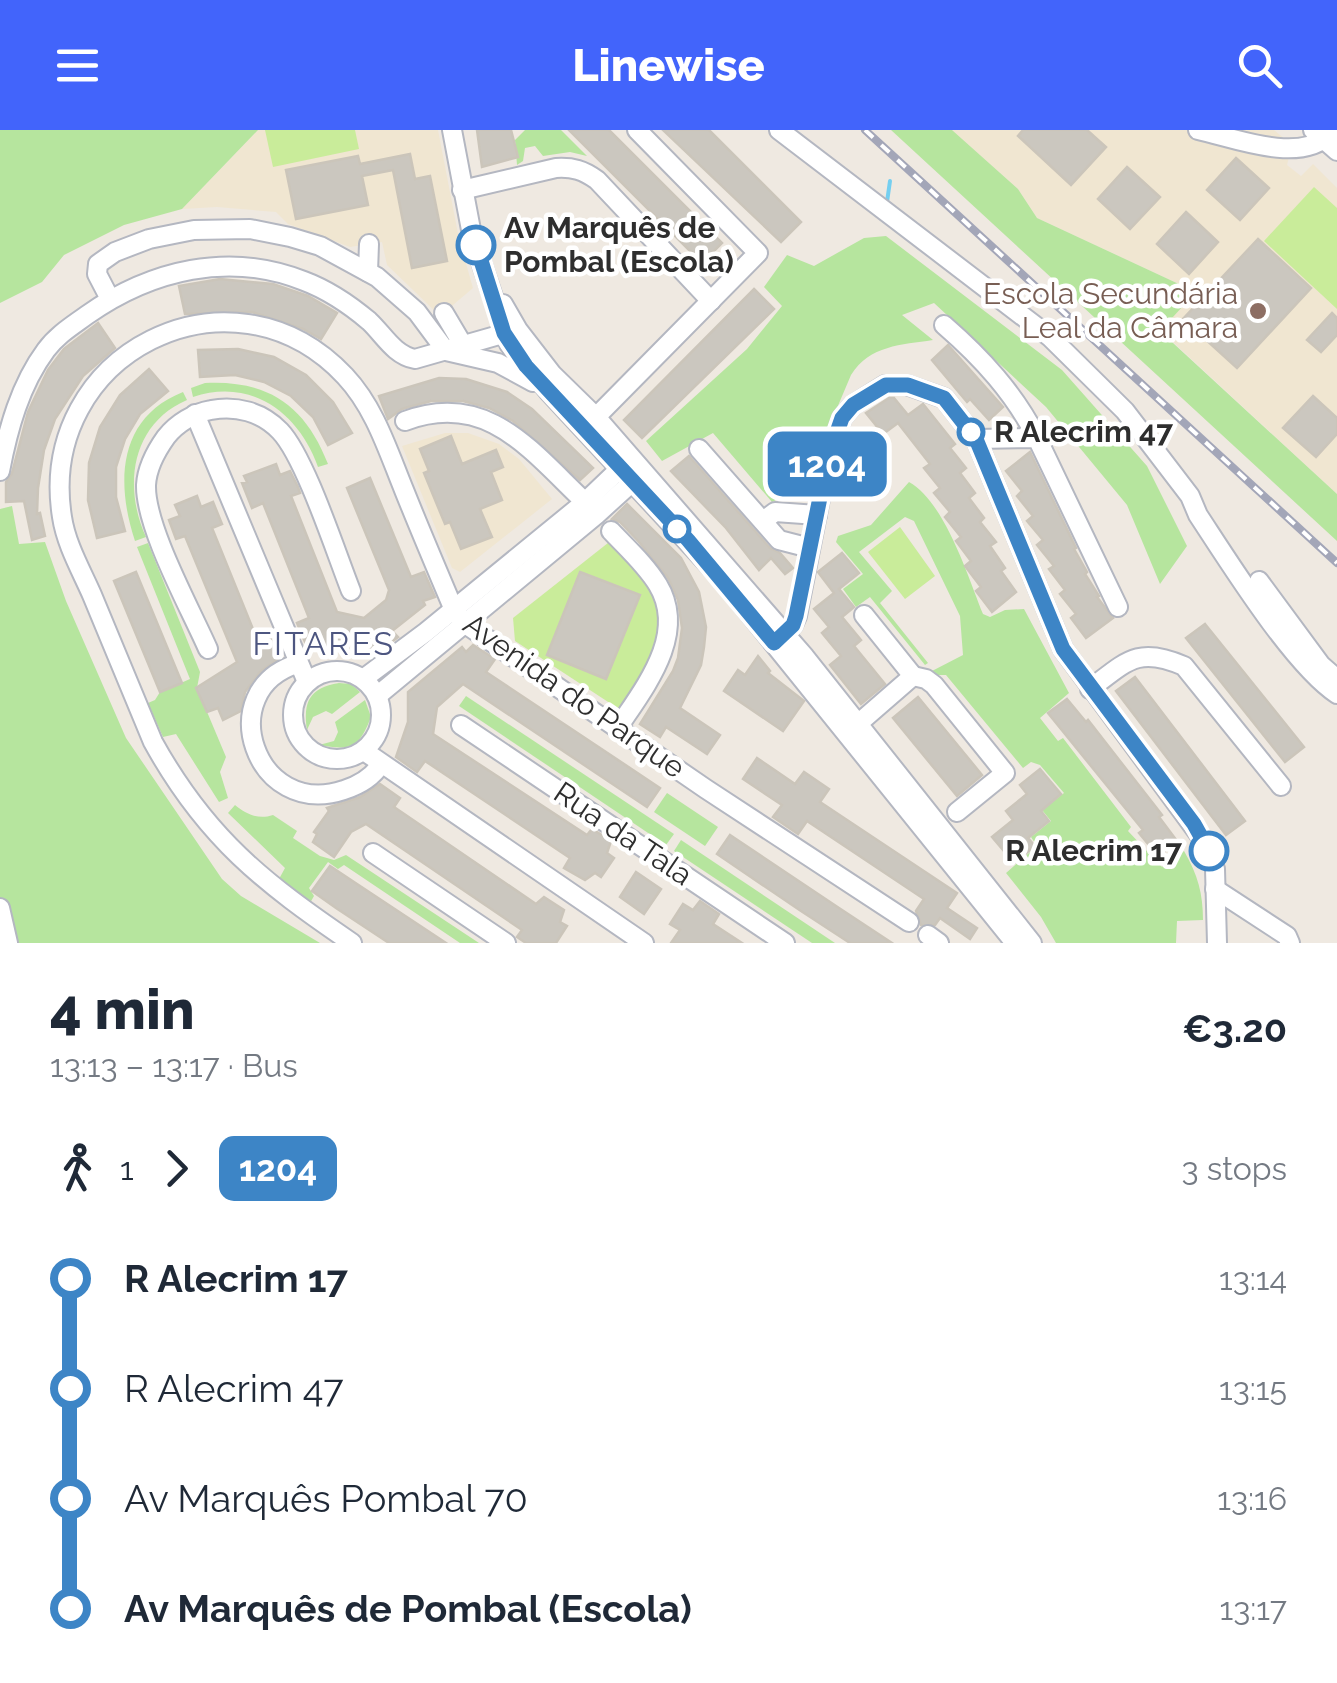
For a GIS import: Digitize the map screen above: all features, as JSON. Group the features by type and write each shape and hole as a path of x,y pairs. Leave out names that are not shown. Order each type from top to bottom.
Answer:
{"street":[{"path":"452,130 462,190 485,273 511,336 548,391"},
{"path":"596,417 758,253 637,130"},
{"path":"779,130 1050,337 1125,411 1190,496 1198,515 1280,631 1319,679 1337,694"},
{"path":"1198,130 1290,150 1306,150 1327,138"},
{"path":"462,190 556,168 584,171 597,180 711,301"},
{"path":"110,298 96,271 102,260 150,240 214,228 250,230 320,246 368,272 454,348 509,368 548,391 632,470"},
{"path":"368,272 369,244"},
{"path":"0,471 16,409 39,360 60,334 110,298 181,270 237,266 306,281 342,300 371,323 402,357 414,359 483,338 511,336 596,417 688,540 773,631 1032,943"},
{"path":"483,338 488,325 485,273"},
{"path":"444,314 454,348"},
{"name":"Avenida do Parque","path":"352,943 265,882 224,843 187,796 153,742 66,532 60,471 66,434 75,412 108,369 129,352 165,333 217,321 248,324 285,334 316,350 346,376 368,406 459,617 618,729 908,922"},
{"path":"944,325 998,377 1021,406 1118,608"},
{"path":"481,359 499,354 511,336"},
{"path":"773,631 800,598 834,438 842,418 870,392 886,385 908,385 944,398 976,439 1063,649 1194,824 1213,860 1217,943"},
{"path":"208,649 155,526 146,490 146,479 158,448 170,432 195,414 237,408 259,415 278,429 294,450 351,591"},
{"path":"405,421 423,414 451,411 498,425 524,444 585,502"},
{"path":"195,414 307,682"},
{"path":"976,439 1037,438"},
{"path":"699,449 784,542 810,548"},
{"path":"378,696 585,502 632,470"},
{"path":"363,679 459,617 596,516 632,470"},
{"path":"1190,496 1206,507 1333,674"},
{"path":"762,521 774,512 817,514"},
{"path":"611,531 660,588 668,625 651,679 618,729"},
{"path":"864,616 913,676 934,685 1005,773 958,812"},
{"path":"1090,689 1126,661 1144,655 1162,656 1184,666 1281,786"},
{"path":"298,664 276,673 253,708 250,730 267,771 291,790 316,797 355,787 374,775 381,764"},
{"path":"328,672 352,673 363,679 378,696 379,732 364,751 338,760 312,752 296,732 294,705 307,682 328,672"},
{"path":"854,728 913,676"},
{"name":"Rua da Tala","path":"461,726 785,943"},
{"path":"854,728 1016,943"},
{"path":"364,751 644,943"},
{"path":"373,854 506,943"},
{"path":"1215,888 1287,936 1290,943"},
{"path":"0,908 8,943"}],"shaded area":[{"path":"258,130 438,130 459,239 473,288 440,316 387,265 382,242 350,247 288,224 276,212 217,207 182,209"},
{"path":"952,130 1274,130 1292,145 1287,165 1301,176 1313,164 1337,188 1337,494 1160,330 1196,292 1037,218 1018,189"},
{"path":"445,433 468,433 499,444 519,459 552,499 460,572 452,568 402,446"}],"green space":[{"path":"0,130 258,130 182,209 124,225 64,255 42,282 0,303"},
{"path":"265,130 355,130 359,149 273,167"},
{"path":"525,130 561,130 587,156 570,152 543,156 535,146 525,148 523,161 517,165 515,140"},
{"path":"891,130 952,130 1018,189 1037,218 1196,292 1160,331 1337,494 1337,541"},
{"path":"1314,187 1337,208 1337,309 1264,241"},
{"path":"886,236 1062,370 1147,466 1187,546 1160,584 1127,505 1046,407 934,303 902,315 933,340 887,348 859,365 851,375 804,486 772,502 713,433 662,461 646,441 747,349 782,306 764,287 787,255 814,266 864,238"},
{"path":"205,383 248,386 282,400 308,426 328,464 318,467 299,430 270,404 234,392 193,397 191,388"},
{"path":"183,392 187,400 154,424 137,459 135,498 146,537 135,541 125,497 127,455 145,418"},
{"path":"909,482 934,506 944,523 983,614 990,617 1005,610 1024,609 1069,693 1040,718 1058,741 1063,738 1131,827 1128,831 1162,867 1184,851 1199,885 1203,920 1177,921 1176,943 1056,943 1006,873 1037,846 1031,837 1051,821 1042,810 1064,793 1040,765 1031,762 1023,768 946,675 932,671 963,655 960,616 914,521 905,517 859,552 892,591 880,603 928,663 925,665 870,597 856,607 843,589 863,574 836,542 838,536 871,525"},
{"path":"12,506 19,544 45,542 66,601 126,738 222,879 241,896 320,943 0,943 0,509"},
{"path":"900,527 935,576 905,599 868,552"},
{"path":"613,539 652,580 664,630 625,713 515,641 513,618"},
{"path":"148,543 200,672 197,688 226,757 220,772 228,798 219,802 176,734 163,737 148,703 160,692 190,679 137,547"},
{"path":"339,683 351,684 360,692 332,714 326,711 313,717 307,730 310,698"},
{"path":"466,696 674,834 666,845 459,706"},
{"path":"365,700 371,717 358,741 339,748 319,745 334,741 338,732 335,722"},
{"path":"667,793 718,827 705,846 654,812"},
{"path":"235,805 253,815 273,815 297,831 293,838 320,856 334,860 346,855 479,943 460,943 344,865 338,869 328,862 309,888 314,896 310,903 279,879 285,868 228,813"},
{"path":"681,840 835,943 812,943 674,851"}],"building":[{"path":"477,130 511,130 518,157 482,167"},
{"path":"569,130 609,130 722,243 702,263"},
{"path":"663,130 709,130 801,222 781,242"},
{"path":"1023,130 1087,130 1106,147 1071,185 1018,136"},
{"path":"410,154 415,179 430,176 447,261 412,268 393,170 362,176 368,205 296,219 286,170 358,156 360,164"},
{"path":"1236,158 1269,188 1240,220 1207,190"},
{"path":"1127,167 1160,197 1130,229 1098,199"},
{"path":"1186,212 1218,242 1189,274 1157,244"},
{"path":"1258,239 1311,288 1237,368 1183,319"},
{"path":"220,279 273,284 308,296 337,313 321,339 252,312 185,314 179,286"},
{"path":"754,289 774,309 642,438 624,420"},
{"path":"1332,313 1337,318 1337,335 1321,352 1307,340"},
{"path":"98,323 115,348 83,376 55,419 44,450 38,488 37,514 40,513 45,536 32,540 24,501 6,502 6,482 12,473 28,412 48,370 64,349"},
{"path":"948,345 1003,407 989,420 970,399 967,402 932,360"},
{"path":"238,349 274,357 306,375 333,402 352,433 328,445 313,417 291,396 264,382 235,375 200,377 198,350"},
{"path":"149,369 168,391 140,414 125,439 116,467 116,497 125,531 97,538 88,500 89,463 100,427 120,395"},
{"path":"439,378 466,379 507,392 532,409 593,468 580,480 513,421 489,408 463,401 431,401 402,409 388,419 379,396"},
{"path":"1313,396 1337,418 1337,434 1316,457 1283,428"},
{"path":"894,398 908,415 923,404 955,444 950,448 966,468 960,473 975,493 969,498 984,518 980,522 996,542 990,546 1016,592 992,612 976,591 981,587 965,566 971,561 956,541 961,537 945,517 950,512 934,493 940,488 924,468 930,464 898,423 883,434 866,413"},
{"path":"451,436 462,464 496,450 503,467 491,472 502,500 480,509 492,537 461,549 450,522 445,524 424,473 429,471 420,449"},
{"path":"1030,452 1085,574 1113,618 1086,638 1071,618 1076,614 1060,594 1065,590 1049,569 1054,566 1037,545 1043,540 1027,521 1033,516 1017,496 1022,491 1006,471"},
{"path":"689,456 770,548 793,568 785,574 771,558 759,570 726,528 671,471"},
{"path":"276,464 280,475 290,471 298,487 300,493 291,496 337,612 364,618 386,600 389,590 347,488 370,478 411,577 424,572 435,597 423,601 425,605 392,631 398,637 375,654 344,643 308,649 297,623 309,618 263,503 252,508 242,483 247,482 244,476"},
{"path":"197,496 201,507 213,502 222,524 212,528 257,639 269,634 279,659 261,671 245,692 241,711 223,720 218,708 207,712 196,688 237,662 185,536 176,539 169,520 180,516 175,505"},
{"path":"627,504 681,558 699,592 706,627 704,647 701,665 680,708 720,735 707,754 666,727 660,737 640,724 673,671 682,628 678,600 668,578 639,542 612,519"},
{"path":"842,553 859,573 839,589 854,607 842,617 861,640 854,646 885,684 861,704 830,665 841,656 822,633 829,627 814,609 834,593 818,572"},
{"path":"136,572 182,683 160,692 114,581"},
{"path":"580,572 640,595 606,679 547,655"},
{"path":"1205,624 1304,747 1285,762 1186,638"},
{"path":"473,645 495,659 486,672 660,788 647,807 463,684 437,707 433,734 587,835 592,829 611,841 607,853 614,858 601,877 595,873 585,880 564,868 570,858 425,761 417,772 396,757 408,722 408,692 462,647 466,652"},
{"path":"758,656 768,673 804,701 783,731 724,691 738,670 745,675"},
{"path":"1135,677 1245,821 1226,835 1116,691"},
{"path":"918,697 982,775 957,796 893,718"},
{"path":"1067,699 1162,815 1159,817 1177,841 1158,856 1139,833 1143,830 1048,713"},
{"path":"757,758 795,784 804,772 829,789 820,802 957,893 947,908 977,928 970,939 940,918 935,925 921,925 916,911 924,899 807,821 798,834 773,817 782,805 743,779"},
{"path":"1040,769 1061,794 1041,811 1049,821 1028,838 1035,846 1014,863 992,837 1013,820 1006,811 1027,794 1020,785"},
{"path":"380,784 400,798 394,807 536,904 544,897 564,910 560,922 567,926 556,943 526,943 517,937 522,930 366,824 351,832 334,857 313,842 327,808 360,797"},
{"path":"730,835 892,943 850,943 801,911 717,854"},
{"path":"330,866 446,943 389,943 336,908 312,891"},
{"path":"636,872 661,889 644,914 620,897"},
{"path":"700,901 719,914 713,924 742,943 671,943 680,930 670,924 683,904 693,910"}],"waterway":[{"path":"887,202 890,181"}],"railway":[{"path":"865,130 1337,563"}],"bus line":[{"name":"1204","path":"476,245 509,344 688,540 774,643 793,625 796,616 828,458 842,418 870,392 886,385 908,385 944,398 976,439 1063,649 1194,824 1209,851"}],"place":[{"name":"Av Marquês de Pombal (Escola)","path":"476,245"},
{"name":"Escola Secundária Leal da Câmara","path":"1258,311"},
{"name":"R Alecrim 47","path":"971,432"},
{"name":"R Alecrim 17","path":"1209,851"}],"district":[{"name":"FITARES","path":"324,644"}]}
